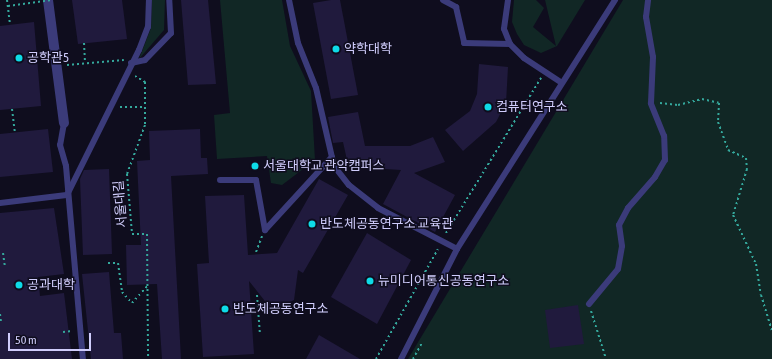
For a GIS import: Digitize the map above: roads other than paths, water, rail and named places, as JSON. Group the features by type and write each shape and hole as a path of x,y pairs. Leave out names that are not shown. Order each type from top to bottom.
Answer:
{"street":[{"path":"48,0 64,123"}],"lane":[{"path":"67,195 148,27 149,0"},
{"path":"131,63 145,60 171,33 169,0"},
{"path":"289,0 298,43 316,88 332,157 349,185 378,208 457,249"},
{"path":"443,0 456,7 464,43 510,44"},
{"path":"508,0 504,29 510,44 545,72 562,83"},
{"path":"401,359 457,249 615,0"},
{"path":"589,304 618,269 622,246 619,225 628,208 655,177 665,160 664,136 651,103 653,57 646,17 648,0"},
{"path":"64,123 60,145 67,195 83,359"},
{"path":"220,180 256,180 265,230 332,157"},
{"path":"0,203 67,195"}],"place":[{"name":"약학대학","path":"336,49"},
{"name":"공학관5","path":"19,58"},
{"name":"컴퓨터연구소","path":"488,107"},
{"name":"서울대학교 관악캠퍼스","path":"255,166"},
{"name":"반도체공동연구소 교육관","path":"312,224"},
{"name":"뉴미디어통신공동연구소","path":"370,281"},
{"name":"공과대학","path":"19,285"},
{"name":"반도체공동연구소","path":"225,309"}]}
